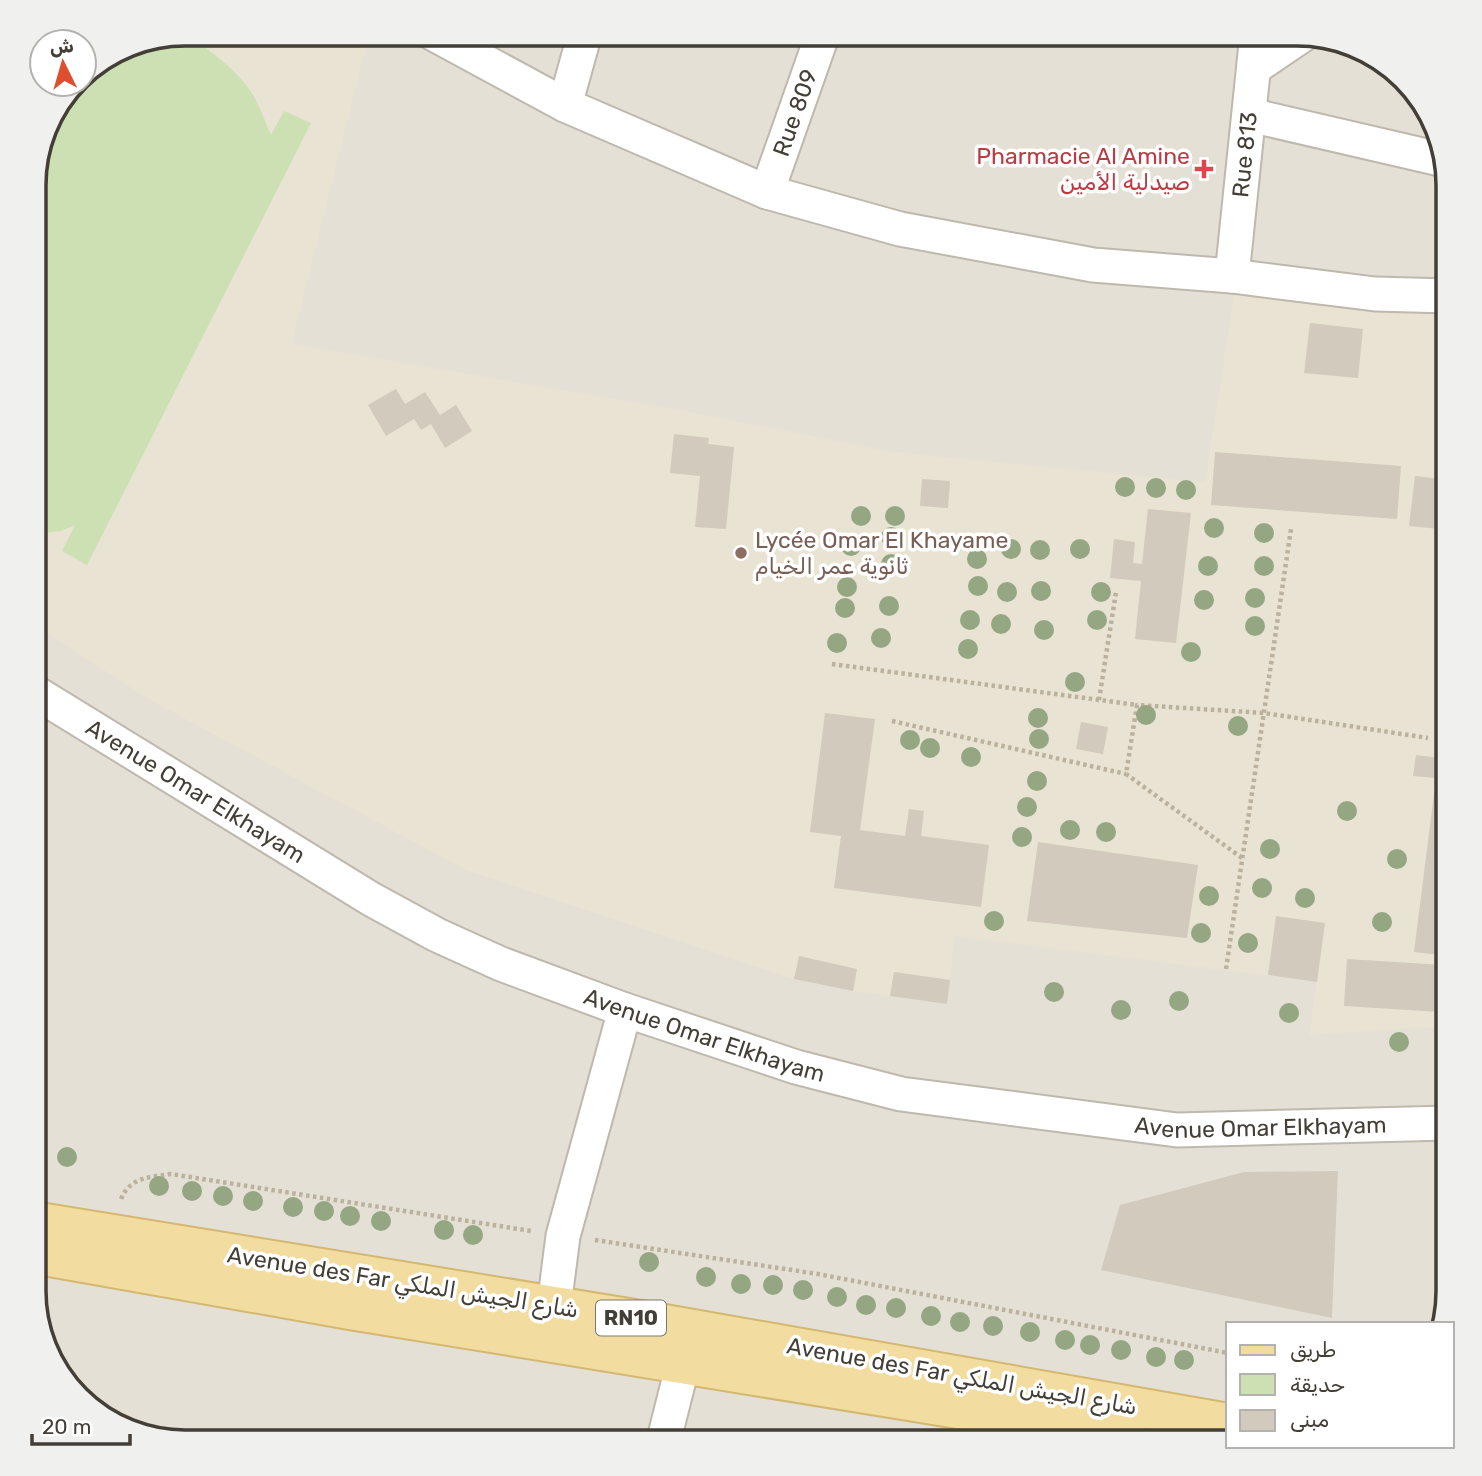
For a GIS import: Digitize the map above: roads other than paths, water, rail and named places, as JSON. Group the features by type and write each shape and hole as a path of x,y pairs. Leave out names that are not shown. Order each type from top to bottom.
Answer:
{"main road":[{"name":"Avenue des Far شارع الجيش الملكي","path":"46,1223 554,1306 1226,1423"},
{"name":"Avenue des Far شارع الجيش الملكي","path":"46,1256 363,1312 964,1410 1042,1430"}],"street":[{"path":"456,46 565,105 767,192 900,229 1093,265 1232,276 1375,294 1436,296"},
{"path":"565,105 581,46"},
{"name":"Rue 809","path":"767,192 818,46"},
{"name":"Rue 813","path":"1232,276 1256,46"},
{"path":"1254,68 1286,46"},
{"path":"1250,115 1434,158"},
{"name":"Avenue Omar Elkhayam","path":"46,699 382,905 437,935 501,964 625,1010 796,1068 901,1094 1177,1130 1436,1123"},
{"path":"554,1306 563,1236 625,1010"},
{"path":"666,1430 683,1364"}],"place":[{"name":"Pharmacie Al Amine صيدلية الأمين","path":"1204,169"},
{"name":"Lycée Omar El Khayame ثانوية عمر الخيام","path":"741,553"}]}
